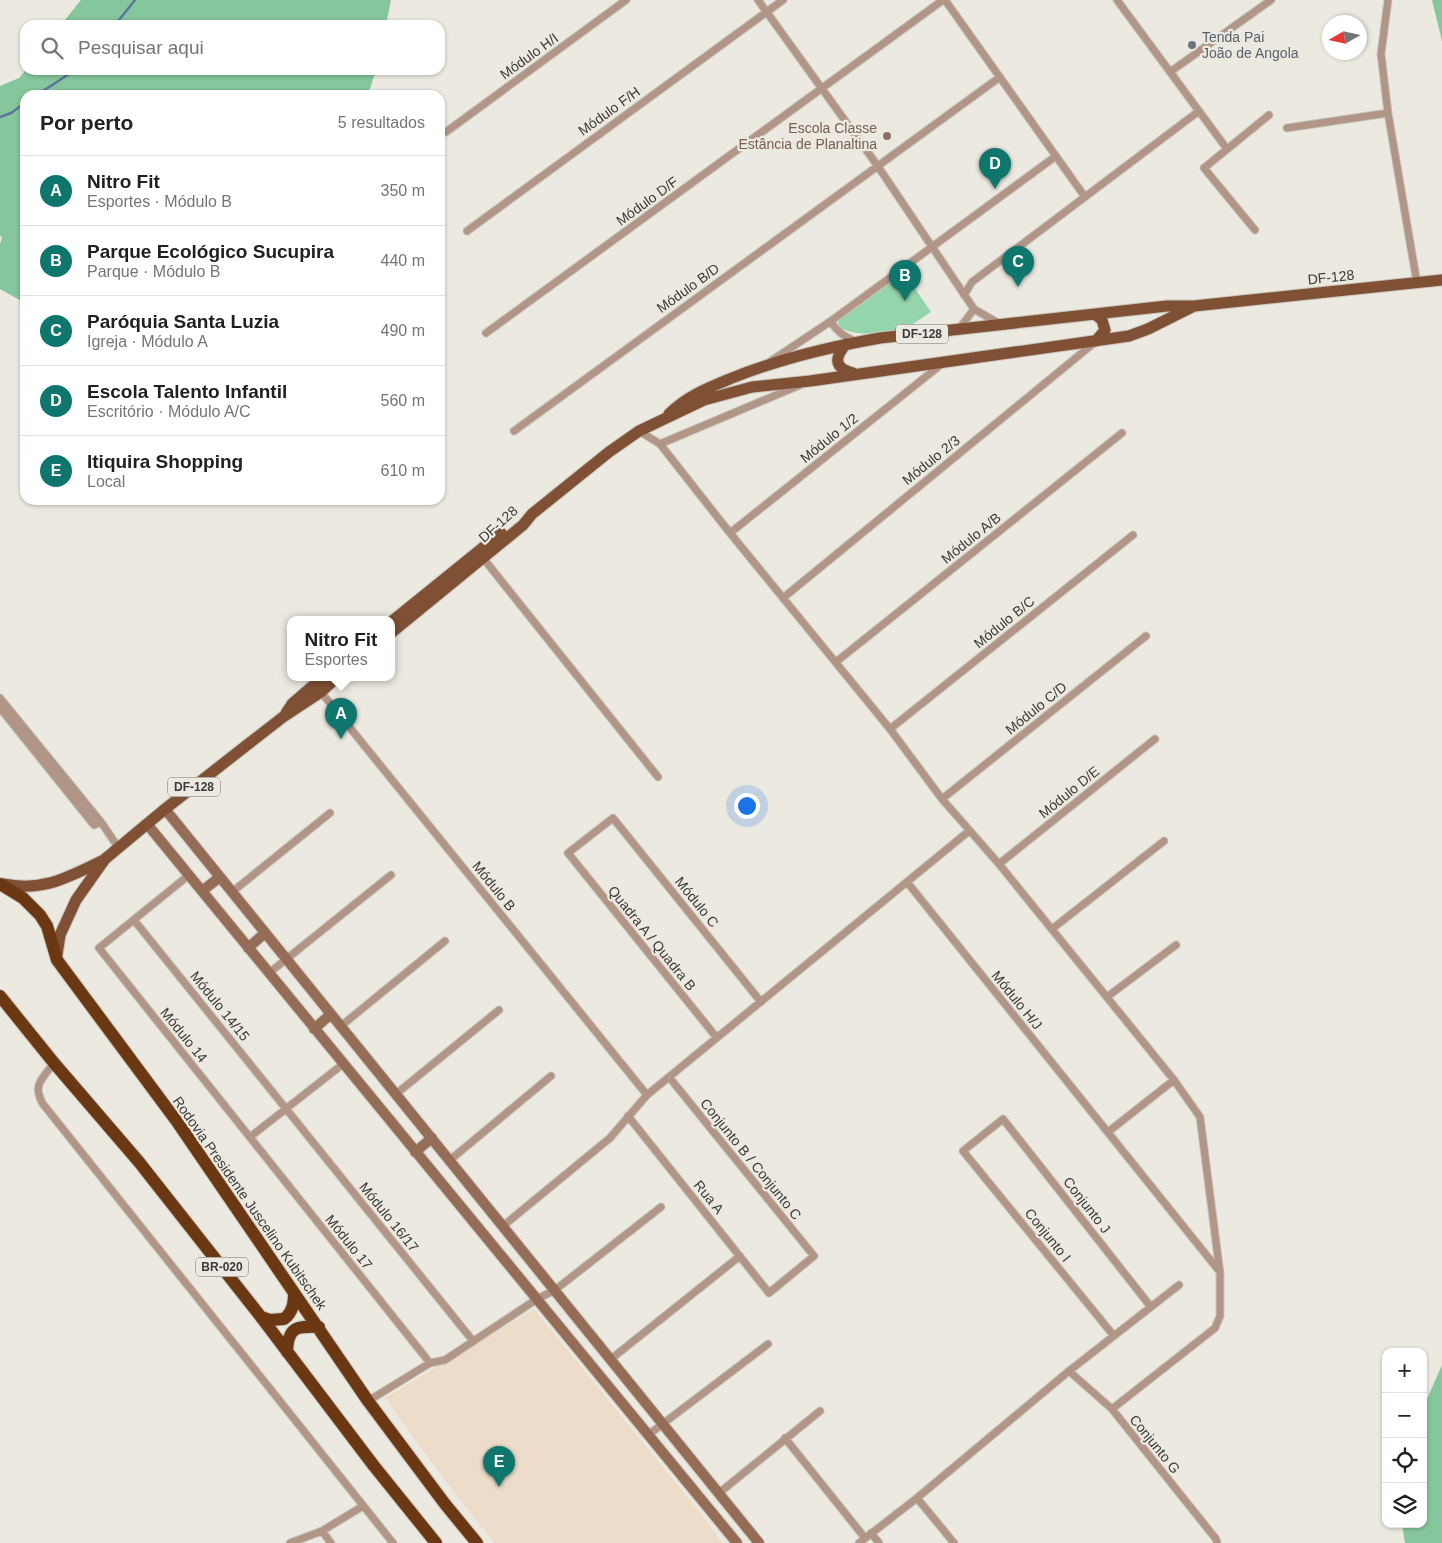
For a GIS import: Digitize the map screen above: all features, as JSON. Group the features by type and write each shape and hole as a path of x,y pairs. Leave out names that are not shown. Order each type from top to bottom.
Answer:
{"highway":[{"name":"Rodovia Presidente Juscelino Kubitschek","path":"0,884 23,898 40,915 46,926 56,960 178,1123 368,1401 445,1504 477,1543"},
{"name":"BR-020","path":"0,996 54,1063 139,1162 435,1543"},
{"path":"261,1317 270,1320 284,1319 294,1304 294,1293"},
{"path":"287,1352 290,1333 297,1328 319,1327"}],"main road":[{"name":"DF-128","path":"666,417 680,403 705,388 764,366 846,344 880,338 1167,306 1194,306 1442,280"},
{"name":"DF-128","path":"395,630 609,452 639,431 704,400 752,387 810,381 1136,334 1194,306"},
{"path":"1095,314 1102,320 1105,330 1096,341"},
{"path":"846,344 838,355 837,362 840,367 854,374"},
{"name":"DF-128","path":"395,619 519,519 532,514"},
{"path":"426,593 442,590"},
{"name":"DF-128","path":"283,717 292,704 320,681"},
{"path":"300,697 321,692 323,681"},
{"name":"DF-128","path":"56,960 56,950 60,935 76,900 105,859 283,717 321,692 333,681"},
{"name":"DF-128","path":"0,884 21,888 44,886 68,878 105,859"},
{"path":"0,1009 15,1014"}],"street":[{"name":"Módulo H/I","path":"446,132 626,0"},
{"path":"758,0 877,165 974,309 1001,324"},
{"name":"Módulo F/H","path":"467,231 783,0"},
{"path":"944,0 1085,197"},
{"name":"Módulo D/F","path":"486,333 944,0"},
{"path":"1117,0 1227,149"},
{"path":"1170,72 1271,0"},
{"path":"1388,0 1381,54 1388,113 1417,283"},
{"path":"877,165 1000,77"},
{"path":"964,295 972,282 1198,111"},
{"path":"1287,128 1388,113"},
{"path":"1255,230 1204,168 1269,115"},
{"path":"764,366 831,321 1056,156"},
{"name":"Módulo B/D","path":"514,431 877,165"},
{"path":"958,330 974,309"},
{"path":"831,321 836,330 842,335 858,342"},
{"name":"Módulo 2/3","path":"783,598 1096,341"},
{"name":"Módulo 1/2","path":"730,533 945,362"},
{"path":"660,444 810,381"},
{"path":"639,431 660,444 890,729 942,799 999,864 1174,1080 1200,1116 1220,1273 1220,1316 1214,1328 1112,1409"},
{"name":"Módulo A/B","path":"836,662 1122,433"},
{"name":"Módulo B/C","path":"890,729 1133,535"},
{"path":"483,558 658,777"},
{"name":"Módulo C/D","path":"942,799 1146,636"},
{"name":"Módulo B","path":"321,692 647,1095"},
{"path":"0,698 101,822 118,847"},
{"path":"0,708 94,825 101,822"},
{"name":"Módulo D/E","path":"999,864 1155,740"},
{"path":"165,810 759,1543"},
{"path":"232,892 330,812"},
{"name":"Módulo C","path":"568,853 613,818 761,1002"},
{"path":"147,824 737,1543"},
{"path":"503,1226 610,1138 647,1095 970,831"},
{"path":"1052,930 1164,841"},
{"name":"Quadra A / Quadra B","path":"568,853 717,1038"},
{"path":"134,920 189,875"},
{"path":"269,973 391,875"},
{"path":"202,891 220,877"},
{"name":"Módulo H/J","path":"907,882 1220,1273"},
{"name":"Módulo 14","path":"134,920 99,948 250,1137"},
{"name":"Módulo 14/15","path":"134,920 286,1108"},
{"path":"248,948 265,933"},
{"path":"341,1026 445,941"},
{"path":"1107,997 1176,946"},
{"path":"396,1094 499,1010"},
{"path":"314,1029 331,1014"},
{"path":"54,1063 37,1087 38,1096 43,1104 393,1543"},
{"path":"250,1137 343,1064"},
{"path":"450,1160 551,1076"},
{"name":"Conjunto B / Conjunto C","path":"669,1077 814,1256 770,1293"},
{"path":"1108,1132 1174,1080"},
{"name":"Módulo 16/17","path":"286,1108 473,1341"},
{"name":"Rua A","path":"628,1116 770,1293"},
{"name":"Conjunto I","path":"1002,1119 964,1150 1114,1336"},
{"name":"Conjunto J","path":"1002,1119 1152,1306"},
{"name":"Módulo 17","path":"250,1137 430,1363"},
{"path":"415,1152 432,1138"},
{"path":"368,1401 430,1363 445,1360 555,1290 661,1207"},
{"path":"611,1359 740,1256"},
{"path":"865,1538 917,1498 1069,1371 1179,1285"},
{"path":"648,1435 768,1344"},
{"name":"Conjunto G","path":"1069,1371 1112,1409 1216,1541"},
{"path":"719,1493 820,1411"},
{"path":"785,1438 865,1538 879,1543"},
{"path":"917,1498 954,1543"},
{"path":"290,1543 322,1531 363,1506"},
{"path":"322,1531 331,1543"}],"shaded area":[{"path":"534,1309 702,1515 722,1543 494,1543 437,1470 385,1398"}],"green space":[{"path":"81,0 391,0 387,20 65,20"},
{"path":"1432,0 1442,0 1442,41"},
{"path":"22,75 374,75 370,90 20,90 20,300 0,289 0,244 2,238 0,235 0,86"},
{"path":"904,272 931,312 907,327 888,331 862,333 839,327 838,319"},
{"path":"1442,1365 1442,1543 1405,1543 1403,1528 1427,1528 1427,1399"}],"waterway":[{"path":"119,20 135,0"},
{"path":"45,90 67,75"},
{"path":"0,117 11,113 20,107"}],"place":[{"name":"Tenda Pai João de Angola","path":"1192,45"},
{"name":"Escola Classe Estância de Planaltina","path":"887,136"},
{"name":"Escola Talento Infantil","path":"995,189"},
{"name":"Paróquia Santa Luzia","path":"1018,287"},
{"name":"Parque Ecológico Sucupira","path":"905,301"},
{"name":"Nitro Fit","path":"341,739"},
{"name":"Itiquira Shopping","path":"499,1487"}]}
